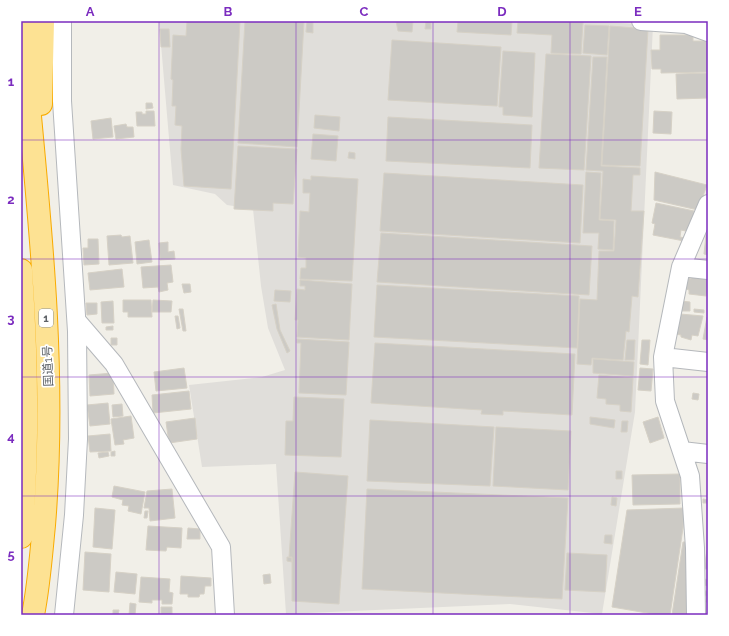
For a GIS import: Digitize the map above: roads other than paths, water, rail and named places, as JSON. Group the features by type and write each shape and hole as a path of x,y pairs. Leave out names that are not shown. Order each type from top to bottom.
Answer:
{"highway":[{"name":"国道1号","path":"21,21 38,197 46,316 49,436 46,496 33,615"},
{"name":"1","path":"38,197 43,21"},
{"name":"国道1号","path":"21,270 27,437 21,537"}],"street":[{"path":"62,21 62,101 77,321 78,440 74,515 64,615"},
{"path":"641,21 686,24 708,32"},
{"path":"696,615 701,548 690,476 665,401 663,357 681,267 708,204"},
{"path":"681,267 708,270"},
{"path":"77,321 114,364 221,547 225,615"},
{"path":"663,357 708,362"},
{"path":"682,451 708,454"}]}
